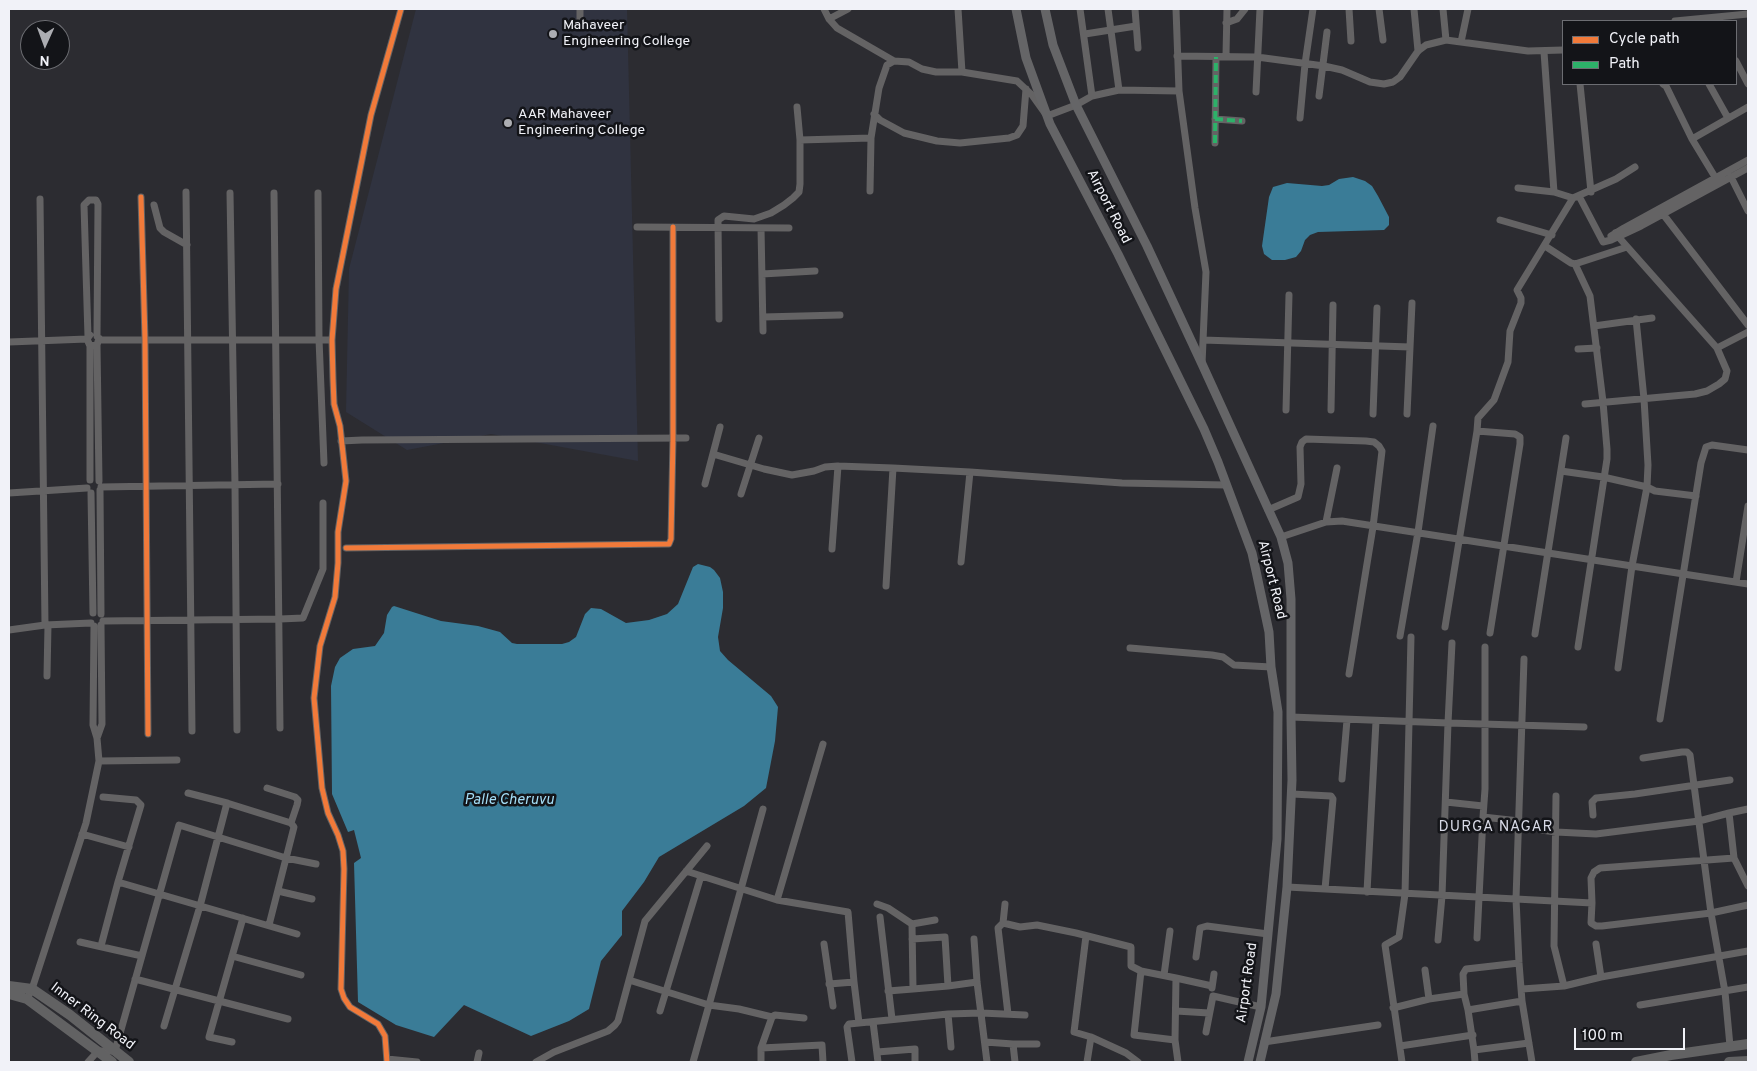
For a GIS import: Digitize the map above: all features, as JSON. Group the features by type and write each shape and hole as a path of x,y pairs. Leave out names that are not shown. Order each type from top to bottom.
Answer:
{"highway":[{"name":"Inner Ring Road","path":"9,986 30,994 70,1015 129,1062"},
{"name":"Inner Ring Road","path":"9,994 30,994 112,1062"},
{"path":"1636,1062 1748,1044"},
{"path":"1729,1062 1748,1061"}],"main road":[{"name":"Airport Road","path":"1016,9 1026,58 1050,124 1118,254 1204,429 1252,553 1269,632 1271,667 1278,712 1277,839 1273,886 1261,1007 1248,1062"},
{"name":"Airport Road","path":"1045,9 1053,45 1076,105 1147,246 1202,364 1280,537 1288,563 1291,599 1292,794 1287,887 1276,994 1260,1062"},
{"path":"1273,886 1287,887"}],"street":[{"path":"401,9 363,148 336,289 332,340 334,404 346,481 338,532 335,597 320,646 314,698 322,788 328,813 338,835 344,860 341,989 350,1007 378,1024 385,1036 387,1060 417,1062"},
{"path":"580,9 580,22"},
{"path":"824,9 829,19 837,28 894,61 909,62 922,69 936,72 962,72 1011,79 1026,89 1047,116 1076,105 1092,96 1119,90 1179,91"},
{"path":"829,19 848,9"},
{"path":"958,9 962,72"},
{"path":"1080,9 1085,34 1092,96"},
{"path":"1108,9 1119,90"},
{"path":"1135,9 1138,48"},
{"name":"Airport Road","path":"1176,9 1179,91 1206,272 1202,364"},
{"path":"1226,56 1227,9"},
{"path":"1226,23 1237,19 1245,9"},
{"path":"1256,92 1256,57 1260,9"},
{"path":"1349,9 1351,41"},
{"path":"1379,9 1383,40"},
{"path":"1414,9 1418,51"},
{"path":"1443,9 1446,40"},
{"path":"1460,42 1468,9"},
{"path":"1300,118 1310,11"},
{"path":"1685,20 1748,14"},
{"path":"1085,34 1136,26"},
{"path":"1319,96 1327,32"},
{"path":"1177,56 1256,57 1324,66 1342,70 1370,82 1384,84 1393,82 1400,77 1418,51 1426,46 1446,40 1528,51 1562,50"},
{"path":"1544,52 1554,192"},
{"path":"1215,143 1216,56"},
{"path":"870,191 871,138 874,114 879,88 887,65 894,61"},
{"path":"1737,63 1748,84"},
{"path":"1580,85 1591,192"},
{"path":"1664,85 1692,139 1717,181"},
{"path":"1710,85 1728,118"},
{"path":"874,114 880,120 904,132 937,141 960,143 1008,138 1017,135 1023,126 1026,89"},
{"path":"719,319 718,220 721,217 754,219 771,213 799,192 800,140 797,107"},
{"path":"1692,139 1748,107"},
{"path":"1215,119 1242,121"},
{"path":"800,140 871,138"},
{"path":"1616,235 1664,214 1748,160"},
{"path":"1518,188 1554,192 1576,197 1591,192 1634,167"},
{"path":"1576,197 1602,241 1608,240 1717,181 1731,177 1748,168"},
{"path":"1731,177 1748,212"},
{"path":"186,192 192,730"},
{"path":"230,193 235,485 236,730"},
{"path":"274,193 280,728"},
{"path":"318,194 319,339 324,463"},
{"path":"141,197 145,340 148,734"},
{"path":"1445,627 1478,418 1494,400 1508,362 1510,331 1521,303 1517,290 1576,197"},
{"path":"40,199 47,676"},
{"path":"30,994 82,834 98,762 97,738 93,726 97,620 100,486 93,340 84,205 89,200 96,200 98,204 93,340 90,480 87,483 97,620"},
{"path":"154,205 160,228 187,245"},
{"path":"1664,214 1748,325"},
{"path":"1500,220 1552,235"},
{"path":"637,226 788,228"},
{"path":"346,548 669,544 671,539 673,438 673,227"},
{"path":"761,228 763,331"},
{"path":"1585,404 1695,394 1707,391 1725,379 1726,371 1717,348 1616,235"},
{"path":"1545,246 1570,263 1575,264 1627,247"},
{"path":"1575,264 1590,296 1607,449 1578,647"},
{"path":"762,274 815,271"},
{"path":"1286,410 1289,295"},
{"path":"1407,414 1412,303"},
{"path":"1331,410 1333,305"},
{"path":"1373,414 1377,308"},
{"path":"763,317 840,315"},
{"path":"1594,326 1652,318"},
{"path":"1618,668 1632,566 1647,487 1648,465 1644,399 1636,320"},
{"path":"1717,348 1748,332"},
{"path":"9,342 332,340"},
{"path":"1203,340 1410,347"},
{"path":"1578,349 1597,348"},
{"path":"1400,636 1418,532 1433,426"},
{"path":"705,484 720,427"},
{"path":"1477,431 1515,434 1520,437 1505,546 1490,633"},
{"path":"341,441 686,438"},
{"path":"742,494 759,438"},
{"path":"1268,510 1298,497 1301,484 1300,448 1306,438 1374,442 1382,451 1373,527 1349,674"},
{"path":"1535,634 1566,438"},
{"path":"1660,719 1701,463 1706,447 1712,445 1748,450"},
{"path":"713,454 792,475 825,467 838,466 970,472 1122,483 1226,485"},
{"path":"832,549 838,466"},
{"path":"886,586 893,468"},
{"path":"1326,522 1337,468"},
{"path":"1560,471 1603,477 1647,487 1655,491 1696,496"},
{"path":"961,562 970,472"},
{"path":"90,480 95,479 100,486"},
{"path":"100,486 278,484"},
{"path":"9,493 89,490 96,493 100,486"},
{"path":"9,630 97,620 303,618 323,569 323,503"},
{"path":"1736,582 1746,534 1748,506"},
{"path":"1280,537 1326,522 1342,521 1748,584"},
{"path":"1402,1062 1385,945 1399,937 1405,894 1411,638"},
{"path":"1438,940 1442,896 1452,643"},
{"path":"1477,938 1485,789 1485,647"},
{"path":"1130,648 1212,655 1222,657 1234,665 1271,667"},
{"path":"1524,659 1516,899 1522,1001 1532,1062"},
{"path":"1291,717 1448,724 1584,727"},
{"path":"1342,779 1347,720"},
{"path":"1367,892 1376,721"},
{"path":"777,900 823,744"},
{"path":"1642,758 1687,752 1690,755 1703,862 1719,955 1730,1046"},
{"path":"98,762 177,760"},
{"path":"1593,815 1592,802 1596,798 1730,780"},
{"path":"267,788 295,797 298,800 291,823"},
{"path":"188,793 291,823 294,827 269,925"},
{"path":"1292,794 1331,796 1334,799 1326,888"},
{"path":"1556,796 1554,946 1564,986"},
{"path":"101,946 141,805 136,800 103,797"},
{"path":"1446,802 1483,806"},
{"path":"164,1026 200,906 227,803"},
{"path":"693,1062 763,809"},
{"path":"1541,830 1596,834 1698,820 1748,809"},
{"path":"1729,814 1734,858 1748,886"},
{"path":"1483,817 1519,821"},
{"path":"88,1062 98,1051 115,1051 179,825 286,858 316,864"},
{"path":"82,834 129,847"},
{"path":"536,1062 554,1052 612,1029 618,1021 645,922 707,846"},
{"path":"1734,858 1597,870 1591,878 1592,903 1590,920 1596,926 1711,912 1748,905"},
{"path":"686,871 777,900 848,912 854,982 860,1023"},
{"path":"660,1011 701,876"},
{"path":"118,882 297,934"},
{"path":"1287,887 1592,903"},
{"path":"278,891 312,900"},
{"path":"877,904 888,908 912,924 935,920"},
{"path":"1005,904 1003,924 998,928 1008,1014"},
{"path":"880,917 892,1019"},
{"path":"232,1042 209,1037 243,918"},
{"path":"912,924 913,989"},
{"path":"1003,924 1020,927 1036,925 1076,932 1131,947 1130,966 1141,971 1212,986"},
{"path":"1196,957 1200,928 1207,926 1268,934"},
{"path":"1164,975 1170,931"},
{"path":"1086,936 1074,1032 1091,1036 1126,1053 1138,1062"},
{"path":"912,939 945,937 948,986"},
{"path":"974,939 977,982 987,1062"},
{"path":"80,942 142,956"},
{"path":"824,944 833,1006"},
{"path":"1596,944 1601,977"},
{"path":"1522,989 1564,986 1601,977 1748,951"},
{"path":"232,956 301,975"},
{"path":"1475,1062 1473,1035 1464,994 1463,974 1466,969 1519,963"},
{"path":"1425,970 1428,999"},
{"path":"1141,971 1134,1036 1175,1040"},
{"path":"1206,1032 1214,974"},
{"path":"135,978 288,1019"},
{"path":"1176,978 1175,1040 1178,1062"},
{"path":"629,980 709,1005 772,1016 775,1014 804,1018"},
{"path":"829,984 854,982"},
{"path":"888,991 977,982"},
{"path":"1640,1005 1748,987"},
{"path":"1393,1008 1428,999 1464,994"},
{"path":"1212,996 1261,1007"},
{"path":"1468,1010 1522,1001"},
{"path":"1176,1011 1209,1013"},
{"path":"852,1062 849,1024 948,1014 1025,1015"},
{"path":"948,1014 951,1047"},
{"path":"761,1062 761,1048 772,1016"},
{"path":"873,1022 878,1062"},
{"path":"1264,1042 1378,1025"},
{"path":"1400,1046 1473,1035"},
{"path":"1087,1062 1091,1036"},
{"path":"985,1042 1037,1044"},
{"path":"1474,1050 1530,1043"},
{"path":"1013,1044 1015,1062"},
{"path":"761,1048 822,1045 823,1062"},
{"path":"877,1052 915,1049 915,1062"},
{"path":"477,1062 479,1053"}],"shaded area":[{"name":"AAR Mahaveer Engineering College","path":"416,9 627,9 638,461 491,434 407,450 346,412 349,269"}],"water":[{"path":"1353,177 1365,181 1372,186 1378,196 1389,217 1389,225 1384,230 1318,232 1310,235 1305,240 1301,251 1296,257 1285,260 1272,260 1264,254 1262,246 1269,197 1273,187 1287,183 1322,186 1329,185 1339,179"},
{"name":"Palle Cheruvu","path":"698,564 710,567 720,578 723,592 723,608 718,637 720,651 771,696 778,707 775,741 766,788 744,806 659,857 644,882 622,911 622,935 601,961 589,1009 569,1021 531,1036 464,1005 434,1037 396,1025 358,1002 354,863 361,858 354,830 348,832 332,794 331,686 335,667 340,658 353,649 375,646 384,633 387,615 394,606 441,621 478,626 500,632 512,643 562,644 576,637 585,614 591,608 601,609 626,623 649,620 667,614 678,604 693,567"}],"marked path":[{"path":"1215,143 1216,57"},
{"path":"1215,119 1242,121"}],"cycle path":[{"path":"387,1062 385,1036 378,1024 350,1007 341,989 343,851 328,813 322,788 314,698 320,646 335,597 338,532 346,481 340,426 334,404 332,340 336,289 371,115 401,9"},
{"path":"141,197 145,340 148,734"},
{"path":"346,548 669,544 671,539 673,438 673,227"}],"place":[{"name":"Mahaveer Engineering College","path":"553,34"},
{"name":"AAR Mahaveer Engineering College","path":"508,123"}],"district":[{"name":"DURGA NAGAR","path":"1496,828"}]}
